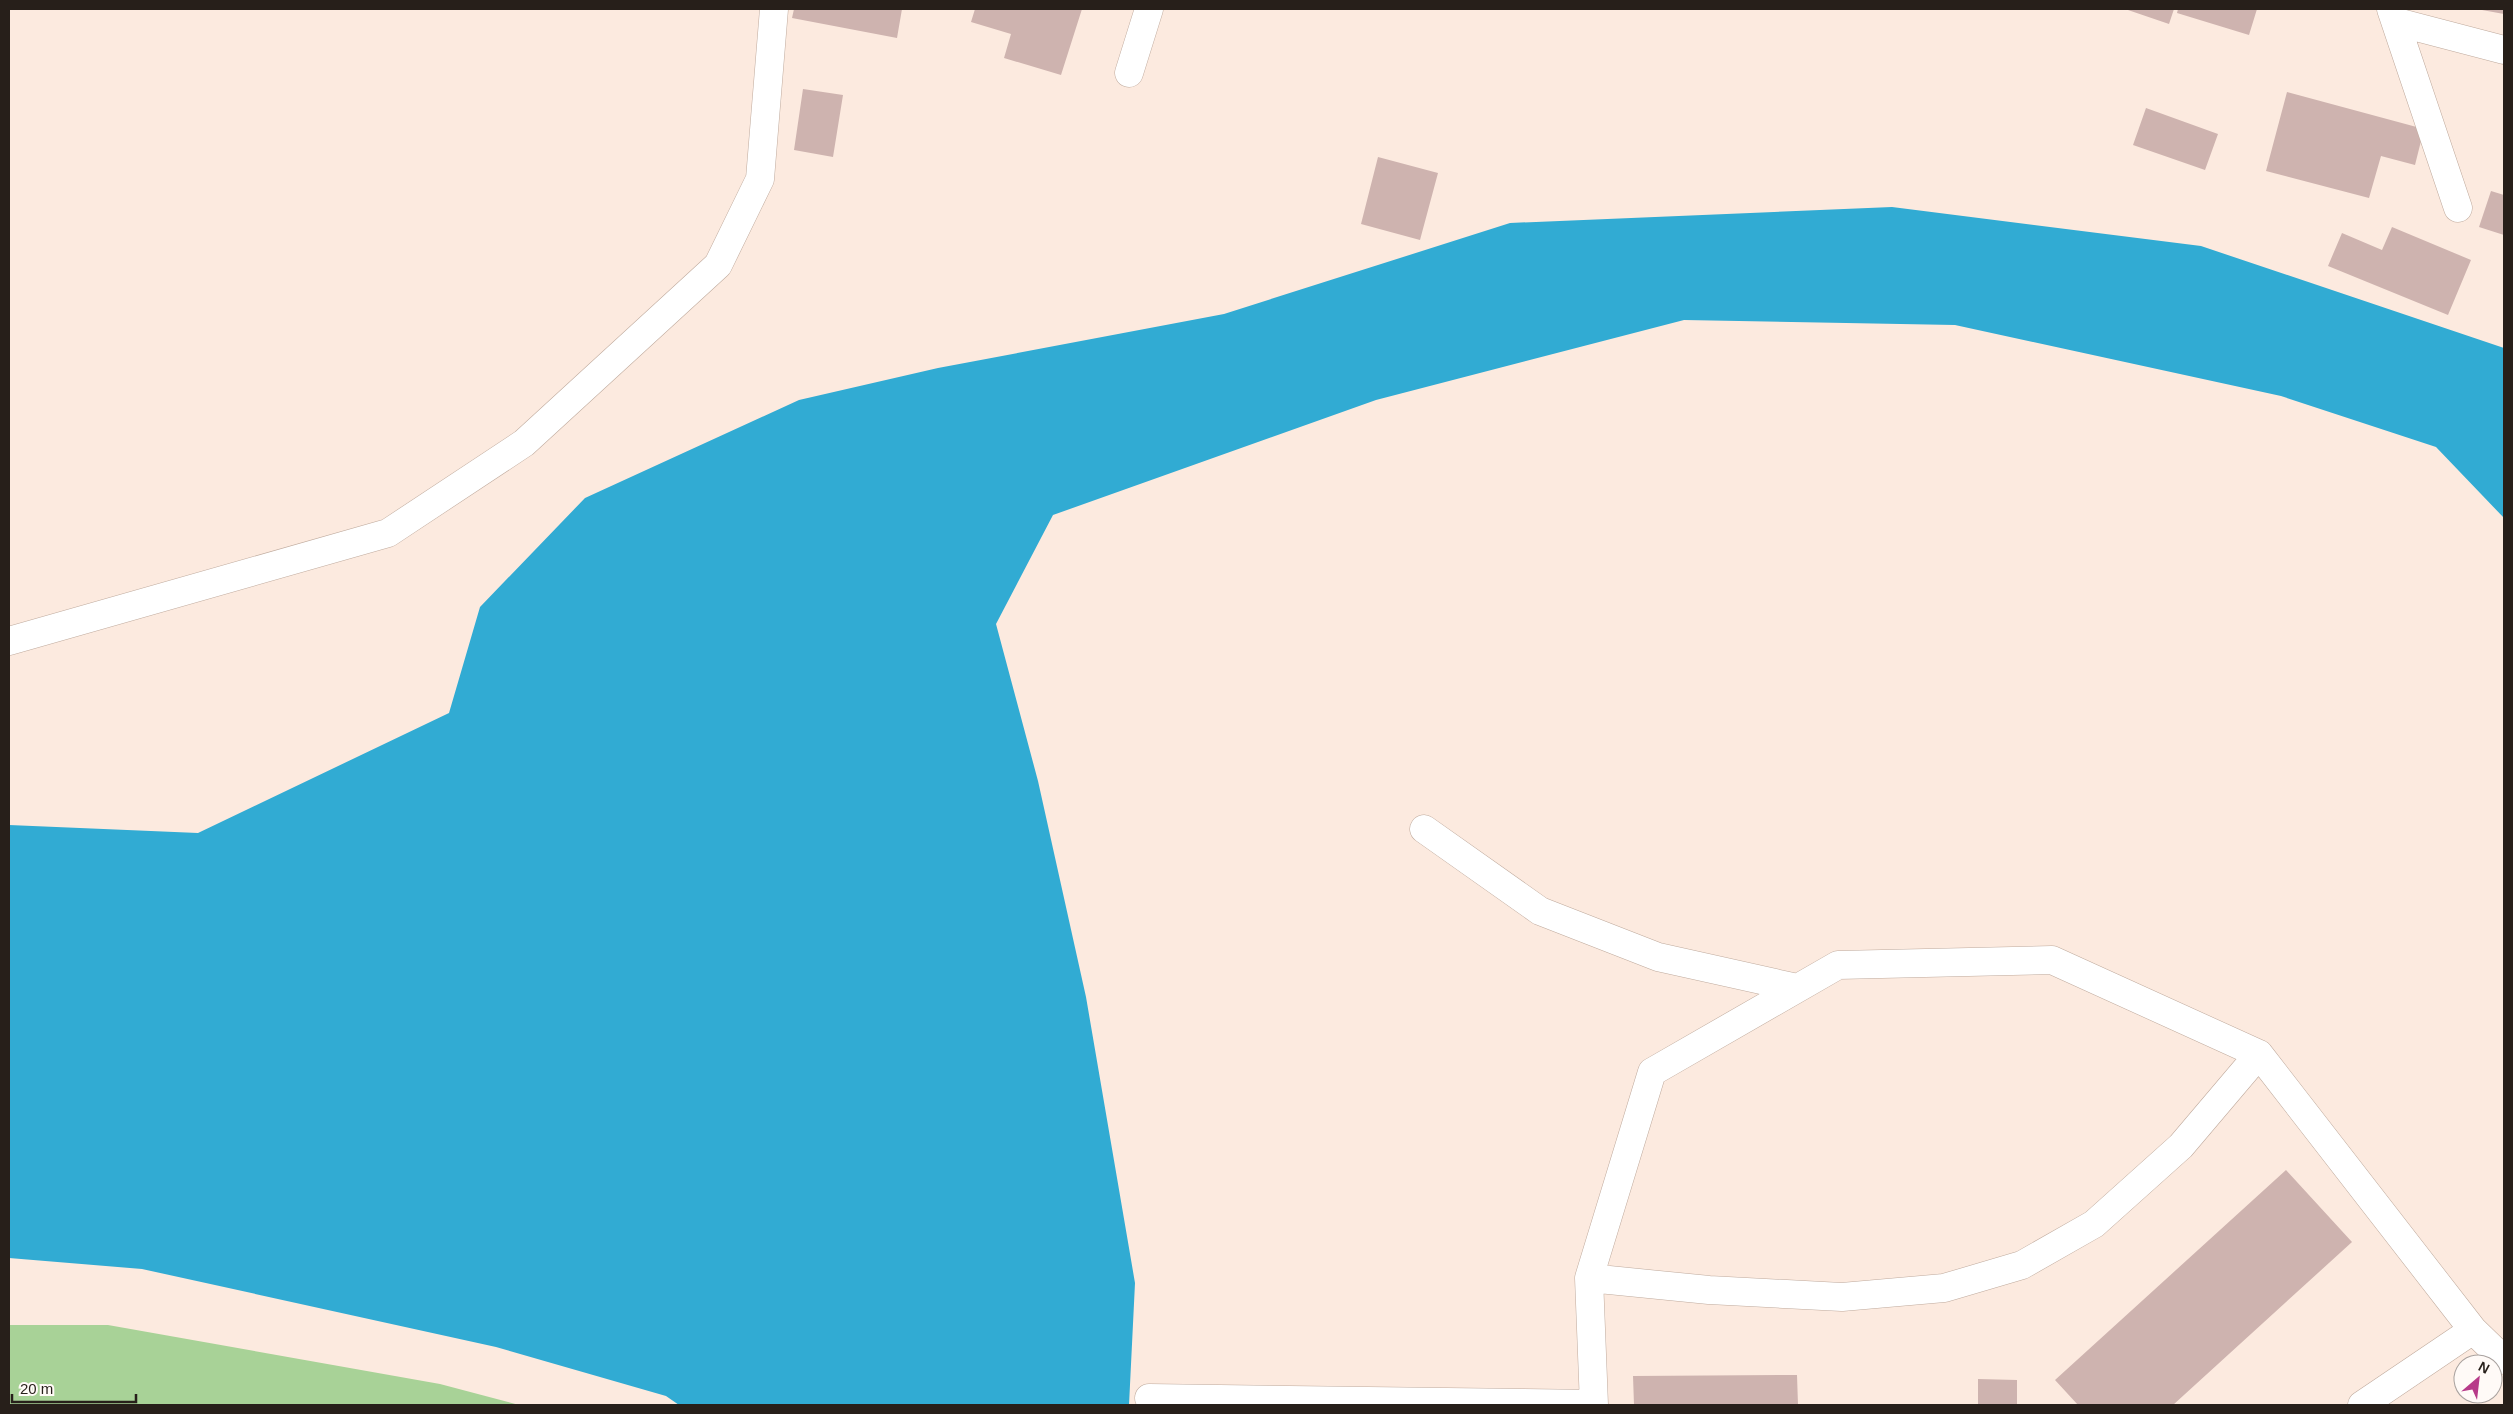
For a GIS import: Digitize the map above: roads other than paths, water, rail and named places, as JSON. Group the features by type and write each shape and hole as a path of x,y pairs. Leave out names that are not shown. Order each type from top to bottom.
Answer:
{"street":[{"path":"9,641 388,533 524,444 718,265 760,179 774,9"},
{"path":"1129,73 1149,9"},
{"path":"2394,16 2504,50"},
{"path":"2394,16 2458,208"},
{"path":"1424,829 1540,911 1658,957 1797,988"},
{"path":"1149,1398 1594,1404 1589,1278 1652,1072 1838,965 2052,960 2259,1054 2473,1330 2504,1360"},
{"path":"1589,1278 1708,1290 1842,1297 1944,1288 2022,1265 2094,1224 2181,1146 2259,1054"},
{"path":"2362,1405 2473,1330"}],"water":[{"path":"1892,207 2201,246 2504,348 2504,518 2436,447 2281,396 1955,325 1684,320 1376,400 1053,515 996,624 1038,781 1086,997 1135,1283 1129,1405 679,1405 666,1396 496,1347 142,1269 9,1258 9,825 198,833 449,713 480,607 585,498 799,400 938,368 1224,314 1510,223"}]}
